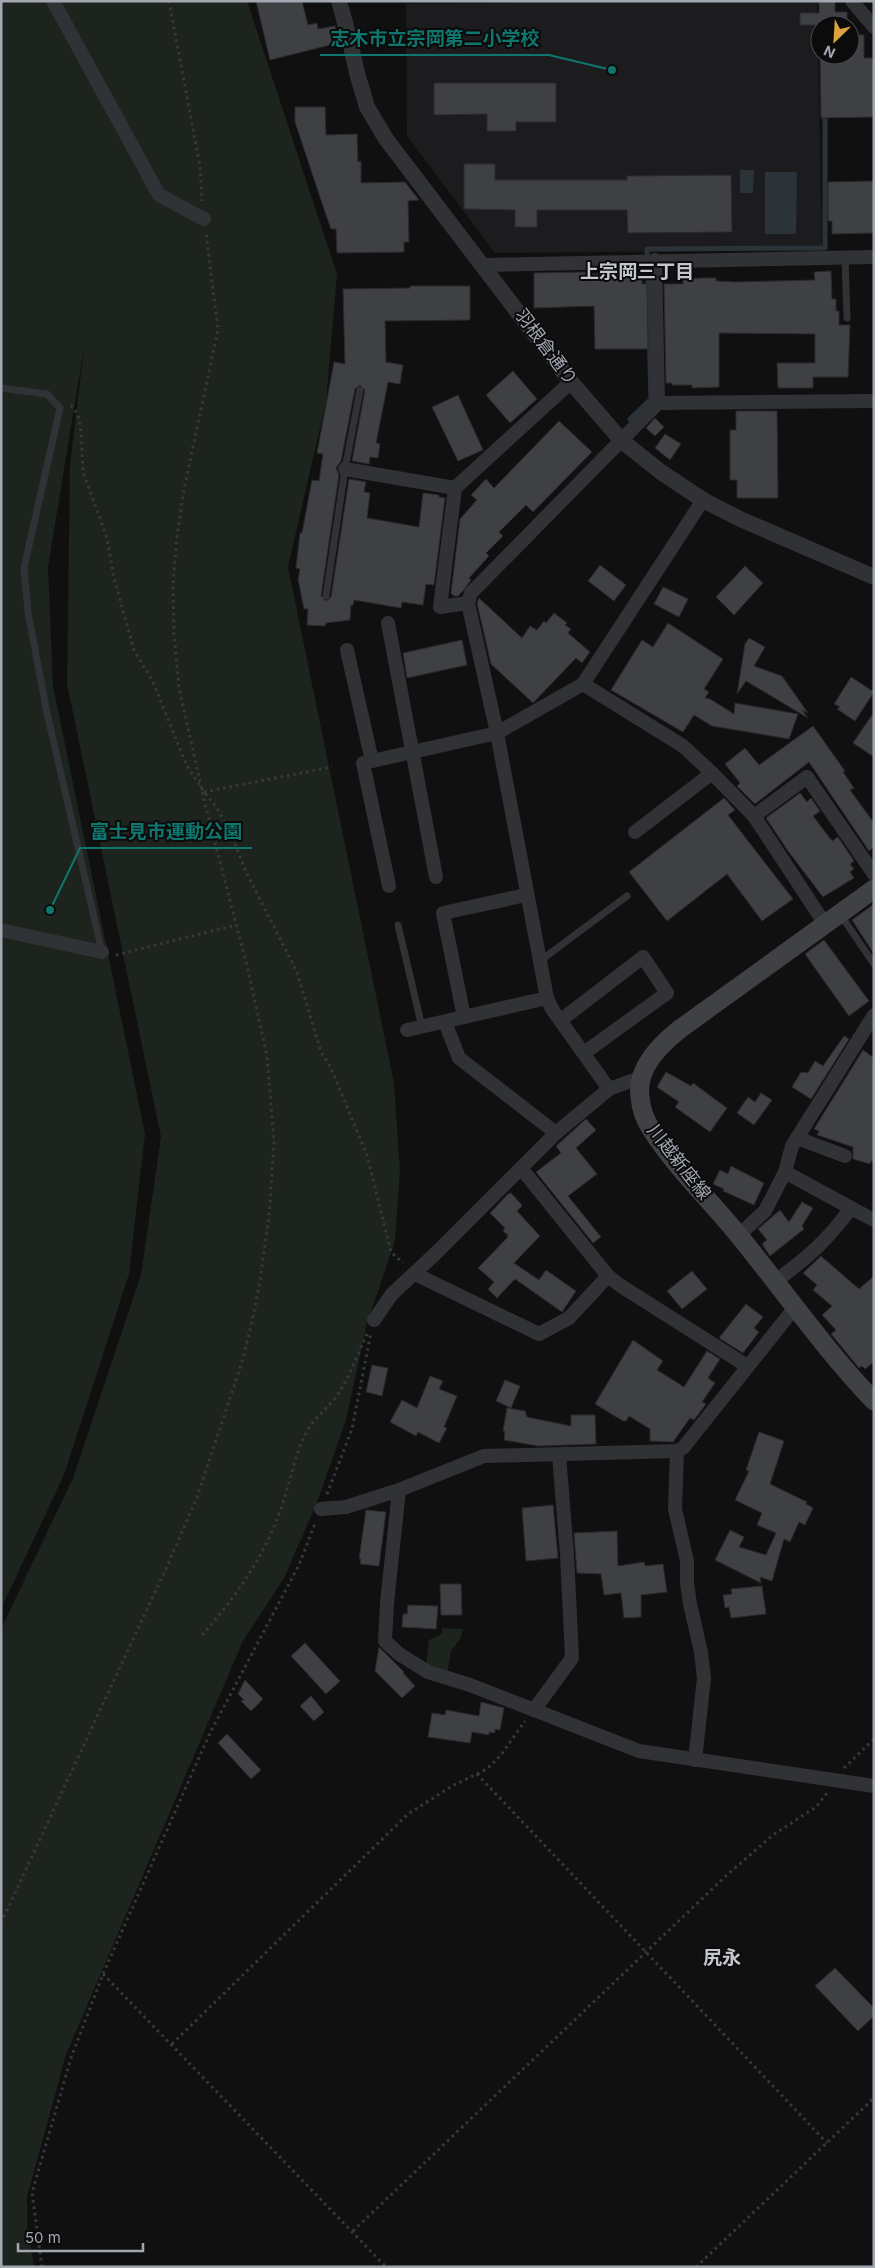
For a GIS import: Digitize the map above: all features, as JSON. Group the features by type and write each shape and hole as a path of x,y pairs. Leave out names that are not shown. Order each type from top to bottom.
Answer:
{"main road":[{"name":"川越新座線","path":"871,1391 796,1306 650,1128 642,1110 640,1095 642,1077 650,1060 662,1044 874,889"}],"street":[{"path":"53,1 159,195 204,219"},
{"name":"羽根倉通り","path":"339,1 367,107 386,139 484,265 571,382 622,442 661,472 703,500 740,519 874,577"},
{"path":"852,1 874,27"},
{"path":"484,265 874,257"},
{"path":"609,1089 552,1009 547,998 526,895 497,733 468,603 471,593 622,442 658,403 655,260"},
{"path":"468,603 440,607 455,488 571,382"},
{"path":"658,403 874,401"},
{"path":"345,468 455,488"},
{"path":"389,886 363,763 497,733 583,684 703,500"},
{"path":"388,624 436,877"},
{"path":"347,650 372,761"},
{"path":"583,684 683,746 712,773 754,816 833,919"},
{"path":"635,832 712,773"},
{"path":"754,816 806,777 874,874"},
{"path":"464,1018 443,913 526,895"},
{"path":"1,930 102,952"},
{"path":"561,1020 643,957 666,993 584,1053"},
{"path":"407,1030 547,998"},
{"path":"739,1235 765,1211 785,1172 792,1146 874,1015"},
{"path":"445,1022 459,1058 556,1134"},
{"path":"374,1320 392,1294 415,1274 556,1134 609,1089 642,1077"},
{"path":"797,1138 845,1156"},
{"path":"521,1168 608,1276 747,1366"},
{"path":"785,1172 874,1220"},
{"path":"776,1282 831,1236 851,1208"},
{"path":"415,1274 538,1334 569,1318 608,1276"},
{"path":"321,1509 346,1507 399,1490 484,1456 677,1451 683,1448 796,1306"},
{"path":"677,1451 675,1509 687,1561 687,1583 690,1604 701,1652 704,1678 695,1760"},
{"path":"534,1710 572,1658 567,1554 559,1454"},
{"path":"399,1490 385,1640 400,1654 428,1672 470,1685 639,1751 874,1786"}],"lane":[{"path":"845,258 847,318"},
{"path":"1,388 47,394 60,408 24,568 28,612 47,713 102,952"},
{"path":"326,596 345,468 360,390"},
{"path":"540,961 627,896"},
{"path":"833,919 874,964"},
{"path":"398,925 422,1027"}],"path":[{"path":"1,1923 179,1538 196,1497 251,1326 259,1288 269,1216 274,1142 267,1056 179,688 174,634 173,585 177,536 184,489 218,330 204,219 200,166 169,1"},
{"path":"47,394 69,403 78,415 81,431 83,472 106,538 114,578 134,650 153,682 186,764 217,808 233,839 246,872 297,972 321,1052 330,1066 367,1155 391,1252 415,1274"},
{"path":"204,792 332,767"},
{"path":"117,956 236,925"},
{"path":"42,2267 32,2192 71,2058 103,1974 210,1732 299,1565 352,1428 364,1360 374,1320"},
{"path":"202,1635 231,1603 258,1560 279,1515 290,1480 294,1459 306,1432 340,1391 374,1320"},
{"path":"172,2044 408,1814 452,1786 487,1769 534,1710"},
{"path":"353,2231 646,1951 773,1835 816,1807 828,1791 833,1779 874,1739"},
{"path":"477,1774 827,2143"},
{"path":"103,1974 386,2267"},
{"path":"696,2267 874,2098"}],"shaded area":[{"path":"1,1 247,1 337,274 326,402 288,567 394,1083 400,1171 395,1241 367,1323 346,1420 316,1505 284,1578 243,1641 66,2055 27,2197 27,2227 34,2267 1,2267 1,1629 73,1478 141,1275 161,1137 67,684 70,465 84,348 48,567 53,686 145,1134 129,1274 64,1475 1,1609"},
{"path":"601,1 817,1 817,15 810,15 810,65 818,65 822,250 495,253 407,136 406,4"},
{"path":"740,170 754,170 753,193 740,193"},
{"path":"765,172 797,172 796,234 765,234"},
{"path":"442,1628 463,1629 460,1639 451,1651 447,1675 426,1665 429,1640 442,1634"}],"building":[{"path":"256,1 302,1 308,25 317,23 318,29 335,26 338,43 270,60"},
{"path":"819,1 835,1 835,12 847,12 847,15 810,15 810,25 800,25 800,13 819,13"},
{"path":"860,35 864,35 864,58 874,58 874,117 821,118 820,65 860,65"},
{"path":"434,83 556,83 556,122 516,122 516,131 487,131 487,114 434,115"},
{"path":"295,107 325,107 326,135 357,134 358,162 361,161 361,183 405,182 419,200 408,201 409,242 404,242 404,252 337,253 336,229 331,229 323,206 295,122"},
{"path":"464,164 495,164 495,180 627,180 627,176 731,175 732,232 628,233 627,210 537,210 537,227 515,227 515,210 464,209"},
{"path":"874,181 874,233 832,234 832,221 828,221 828,182"},
{"path":"831,271 832,299 836,299 836,311 839,311 839,325 850,325 848,377 813,377 813,388 778,388 777,363 815,363 815,334 719,333 719,387 692,388 692,385 672,385 672,383 666,383 664,284 683,284 683,279 702,278 716,278 716,281 735,282 815,280 814,272"},
{"path":"588,272 588,274 642,274 642,284 647,284 648,349 595,349 594,306 534,308 534,273"},
{"path":"410,286 470,286 470,320 385,321 386,362 403,365 400,384 388,382 376,443 380,444 378,458 370,457 369,464 352,461 365,390 360,385 355,389 341,461 336,468 339,475 321,596 326,601 331,597 349,479 366,482 364,492 370,493 367,518 419,527 423,493 439,495 439,497 445,498 434,585 426,584 423,605 402,602 401,608 354,600 353,605 351,605 350,620 326,623 325,626 307,625 308,609 304,609 298,579 300,569 296,568 300,533 302,533 312,480 319,481 323,454 317,453 334,362 345,364 343,289 410,288"},
{"path":"513,371 537,399 510,423 486,395"},
{"path":"458,395 483,450 458,461 432,407"},
{"path":"736,411 777,411 778,498 737,498 737,480 730,480 730,430 736,430"},
{"path":"655,418 664,427 655,436 646,428"},
{"path":"559,421 592,452 533,512 526,505 499,532 503,536 486,553 489,556 469,578 471,580 463,591 458,596 454,596 451,593 460,519 477,500 471,495 486,479 494,488"},
{"path":"665,434 681,444 670,460 655,448"},
{"path":"600,565 626,585 614,601 588,581"},
{"path":"745,566 763,583 734,615 716,597"},
{"path":"663,587 688,599 679,617 654,604"},
{"path":"479,598 522,638 530,626 537,630 554,613 567,623 565,625 571,629 568,633 590,652 582,663 576,658 533,703 491,664 477,603"},
{"path":"668,623 723,659 704,689 709,692 705,698 710,699 734,714 735,703 798,714 789,739 712,726 694,715 683,732 611,690 642,640 653,647"},
{"path":"749,638 765,647 754,666 782,676 808,713 802,710 808,718 746,681 737,694 745,644"},
{"path":"462,640 467,665 407,678 403,653"},
{"path":"851,677 874,692 855,721 837,709 840,707 834,704"},
{"path":"874,712 874,757 853,743"},
{"path":"813,726 845,771 843,772 854,788 850,790 874,823 874,847 869,851 809,762 755,804 737,786 740,783 725,764 745,748 759,765"},
{"path":"800,793 807,802 811,798 820,811 813,816 832,841 838,837 854,861 850,864 854,869 850,872 854,878 823,897 766,818"},
{"path":"724,798 735,810 728,815 793,899 762,921 727,874 667,921 629,872"},
{"path":"874,904 874,954 852,920"},
{"path":"824,940 869,1001 849,1016 805,954"},
{"path":"844,1036 849,1039 811,1099 792,1087 801,1072 808,1073 815,1061 823,1066"},
{"path":"863,1050 874,1058 874,1162 871,1161 870,1164 853,1159 853,1147 817,1135 819,1131 814,1129"},
{"path":"666,1072 691,1086 693,1083 727,1108 710,1132 675,1107 679,1102 657,1087"},
{"path":"761,1093 772,1100 754,1125 737,1113 748,1097 755,1102"},
{"path":"586,1119 596,1130 576,1148 597,1174 568,1196 601,1237 593,1243 536,1172 561,1153 556,1146"},
{"path":"731,1166 764,1183 754,1205 723,1191 724,1189 713,1184 720,1170 728,1174"},
{"path":"511,1193 522,1206 517,1211 540,1236 514,1263 539,1280 546,1270 576,1291 562,1312 515,1279 497,1298 488,1289 494,1282 478,1268 507,1238 508,1235 503,1231 505,1228 490,1213"},
{"path":"802,1202 813,1208 802,1226 804,1229 770,1256 762,1244 767,1240 758,1229 780,1210 789,1222"},
{"path":"821,1256 859,1289 874,1276 874,1362 865,1369 862,1366 859,1368 831,1334 836,1330 822,1315 832,1306 813,1290 817,1285 803,1273"},
{"path":"692,1271 707,1289 682,1309 667,1291"},
{"path":"746,1304 763,1317 754,1328 759,1332 743,1353 719,1338"},
{"path":"633,1340 663,1361 657,1370 684,1387 707,1351 720,1359 708,1378 715,1383 702,1402 706,1404 694,1420 690,1418 673,1442 650,1441 650,1429 629,1416 626,1421 623,1421 595,1404"},
{"path":"372,1365 388,1368 382,1396 366,1392"},
{"path":"430,1376 443,1381 439,1389 457,1396 444,1427 447,1428 439,1443 418,1432 416,1436 390,1422 402,1400 417,1408"},
{"path":"505,1380 520,1386 511,1408 496,1401"},
{"path":"507,1408 525,1411 527,1417 571,1426 571,1415 595,1415 596,1444 538,1446 504,1440 505,1431 503,1431"},
{"path":"759,1432 784,1441 770,1484 807,1502 806,1504 813,1508 805,1525 799,1522 790,1542 784,1539 772,1581 760,1577 761,1583 715,1560 730,1530 744,1537 739,1547 766,1555 776,1533 757,1525 762,1513 735,1500 749,1471 746,1470"},
{"path":"553,1505 558,1558 526,1561 522,1508"},
{"path":"366,1510 386,1512 379,1566 360,1564 361,1559 359,1559"},
{"path":"617,1531 618,1566 644,1562 645,1566 663,1564 667,1592 641,1595 641,1617 624,1618 621,1593 604,1595 601,1574 577,1573 574,1533"},
{"path":"440,1584 461,1584 462,1615 441,1615"},
{"path":"762,1586 766,1614 731,1618 729,1607 725,1608 723,1595 732,1594 731,1589"},
{"path":"408,1605 438,1606 436,1629 402,1627 403,1614 407,1614"},
{"path":"305,1643 340,1681 326,1694 291,1656"},
{"path":"379,1647 415,1686 402,1698 375,1671"},
{"path":"245,1680 263,1699 251,1711 241,1701 244,1700 238,1694"},
{"path":"311,1696 324,1712 314,1721 300,1706"},
{"path":"481,1702 504,1708 500,1730 495,1729 495,1733 489,1732 489,1735 472,1732 470,1743 428,1737 432,1713 445,1715 446,1710 479,1716"},
{"path":"227,1734 261,1770 251,1779 218,1743"},
{"path":"835,1968 874,2008 874,2016 858,2031 815,1986"}],"waterway":[{"path":"630,419 651,399 647,249 825,248 825,113"}],"place":[{"name":"志木市立宗岡第二小学校","path":"612,70"},
{"name":"富士見市運動公園","path":"50,910"}],"district":[{"name":"上宗岡三丁目","path":"637,271"},
{"name":"尻永","path":"722,1957"}]}
